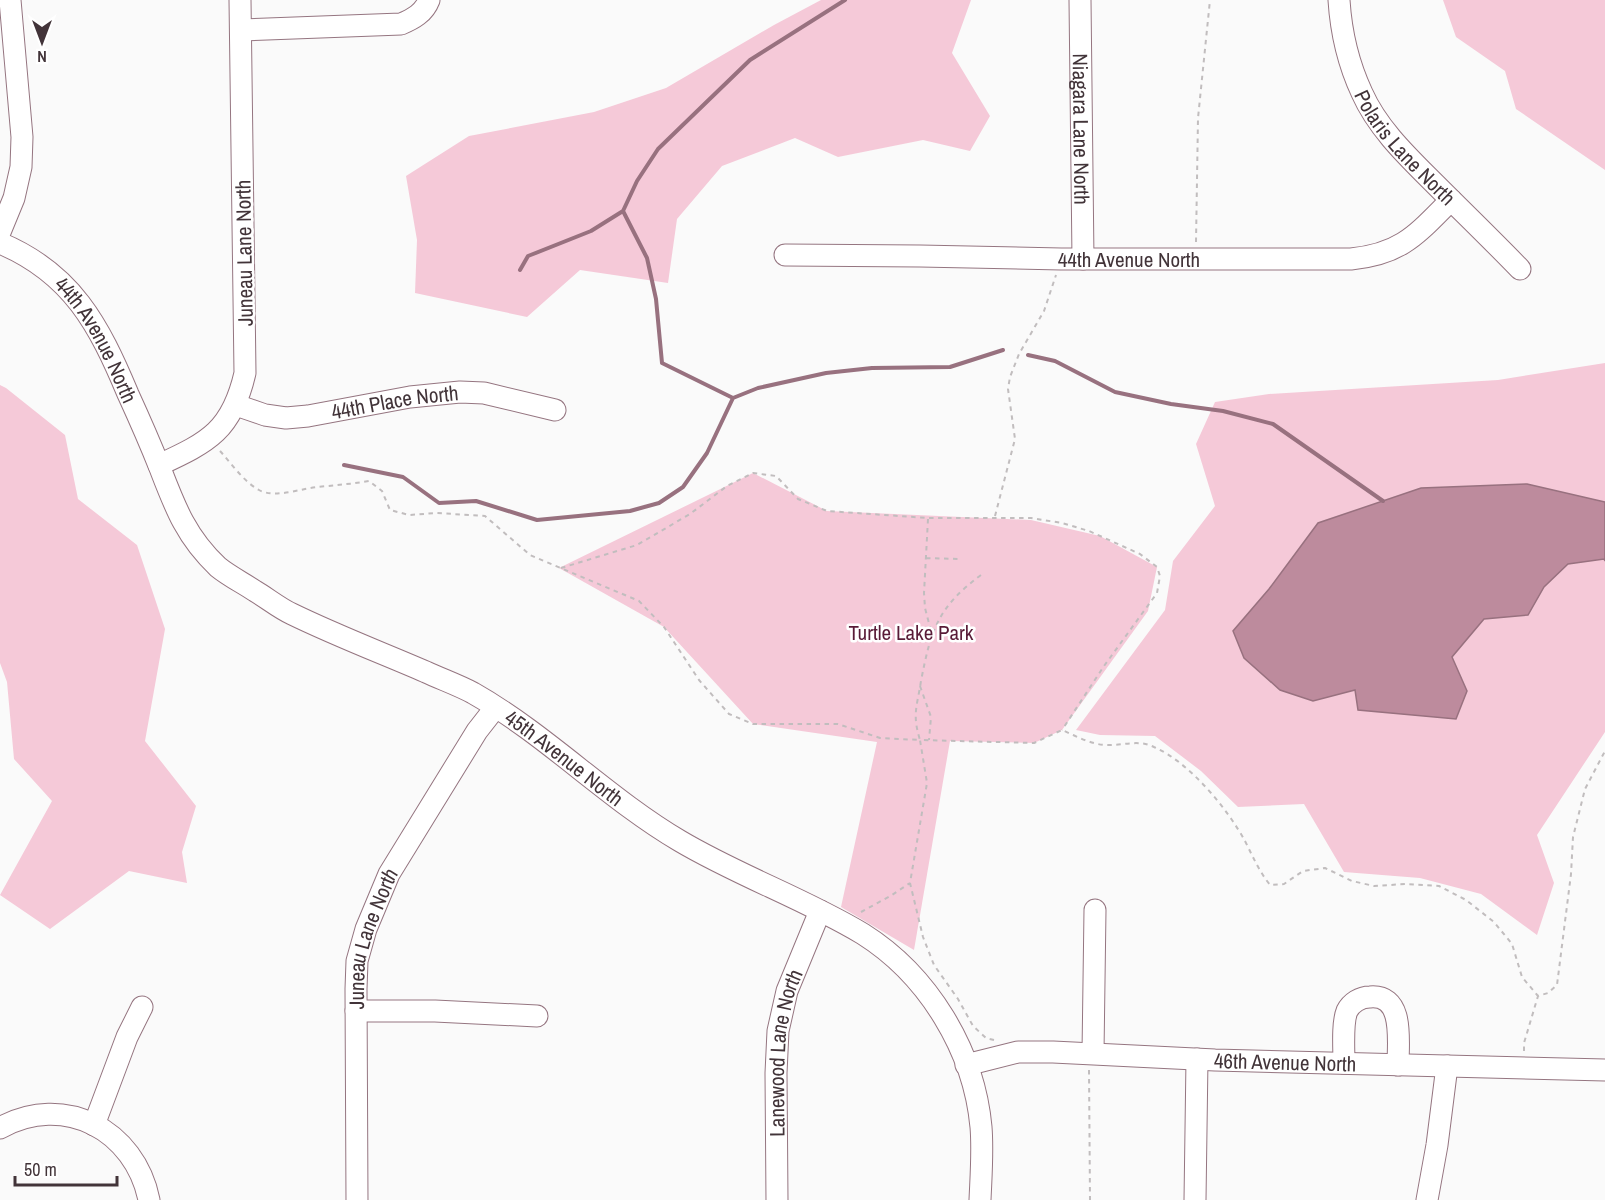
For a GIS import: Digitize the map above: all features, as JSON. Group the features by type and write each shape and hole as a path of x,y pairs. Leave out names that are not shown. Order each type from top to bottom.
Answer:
{"street":[{"path":"0,232 14,198 21,167 22,137 6,36 10,0"},
{"name":"Juneau Lane North","path":"159,465 211,438 226,423 236,405 245,373 240,0"},
{"path":"240,30 401,24 416,17 427,6 429,0"},
{"name":"Niagara Lane North","path":"1080,0 1083,259"},
{"name":"Polaris Lane North","path":"1339,0 1340,22 1349,59 1362,94 1382,127 1406,155 1520,269"},
{"name":"44th Avenue North","path":"785,255 1061,259 1370,258 1403,245 1451,200"},
{"name":"44th Avenue North","path":"0,243 15,249 44,267 70,291 91,317 108,347 159,465"},
{"name":"44th Place North","path":"236,405 264,415 297,417 410,397 460,392 484,393 555,410"},
{"name":"45th Avenue North","path":"159,465 173,506 186,530 221,570 289,613 472,693 543,739 646,819 681,842 827,915 864,936 891,956 916,979 943,1016 954,1035 966,1065 976,1096 981,1128 980,1200"},
{"name":"Juneau Lane North","path":"357,1200 357,961 366,929 389,874 477,731 495,708"},
{"path":"1087,1053 1095,910"},
{"name":"Lanewood Lane North","path":"777,1200 778,1031 787,991 827,915"},
{"path":"1344,1063 1346,1013 1352,1004 1361,998 1372,996 1382,999 1397,1014 1398,1065"},
{"path":"94,1125 127,1037 142,1007"},
{"path":"356,1011 435,1011 537,1016"},
{"name":"46th Avenue North","path":"966,1065 1018,1052 1605,1070"},
{"path":"1195,1200 1197,1059"},
{"path":"1427,1200 1447,1066"},
{"path":"0,1128 25,1118 46,1114 66,1115 94,1125 127,1149 139,1169 149,1200"}],"path":[{"path":"1196,259 1198,118 1210,0"},
{"path":"995,516 1015,439 1008,389 1010,377 1019,354 1044,310 1061,259"},
{"path":"211,438 246,481 261,492 278,493 318,487 346,486 369,481 382,490 390,510 409,515 437,513 485,516 530,555 559,568 639,601 664,627 699,680 729,714 753,724 838,724 880,738 1034,743 1062,730 1156,593 1160,576 1156,567 1140,554 1089,531 1062,523 995,516 928,518 827,512 798,499 776,476 753,472 727,486 690,514 637,545 559,568"},
{"path":"928,518 925,608 932,635"},
{"path":"926,558 958,559"},
{"path":"981,575 950,602 936,624 920,686 914,721 920,740 927,783 910,883 923,937 934,965 958,999 973,1026 986,1038 997,1040"},
{"path":"920,686 932,717 930,740"},
{"path":"1062,730 1089,742 1106,745 1134,742 1154,746 1179,763 1212,794 1244,840 1259,871 1270,885 1284,884 1303,871 1325,868 1352,881 1374,886 1405,884 1439,886 1466,900 1494,922 1512,944 1522,977 1538,996"},
{"path":"1538,996 1548,993 1557,985 1571,874 1573,837 1585,789 1605,751"},
{"path":"827,915 849,908 862,912 910,883"},
{"path":"1523,1068 1524,1043 1538,996"},
{"path":"1087,1053 1090,1200"}],"green space":[{"path":"821,0 971,0 952,53 990,116 970,151 923,140 838,157 795,138 722,166 677,219 668,283 580,270 527,317 415,293 417,240 406,176 469,136 594,112 666,88"},
{"path":"1443,0 1605,0 1605,170 1516,109 1505,71 1456,37"},
{"path":"1605,363 1605,732 1537,835 1554,883 1537,935 1481,894 1420,878 1344,872 1304,804 1238,807 1201,771 1155,736 1100,735 1076,730 1165,610 1173,561 1215,506 1196,444 1215,402 1269,394 1498,380"},
{"path":"0,385 65,435 78,499 137,545 165,629 145,741 196,806 182,852 187,883 129,871 50,929 0,895 52,801 14,759 7,682 0,663"},
{"name":"Turtle Lake Park","path":"753,473 827,511 1031,520 1100,536 1157,567 1148,611 1062,730 1034,743 950,741 914,950 841,907 877,742 753,724 664,627 559,568"}],"shaded area":[{"path":"1527,484 1605,502 1605,561 1604,559 1568,564 1544,587 1528,615 1484,619 1452,657 1467,691 1456,719 1358,710 1355,690 1313,701 1280,690 1244,658 1233,631 1269,589 1318,523 1421,488"}],"waterway":[{"path":"733,398 662,363 656,299 647,258 623,211 637,181 658,149 750,60 845,0"},
{"path":"520,270 528,256 591,231 623,211"},
{"path":"344,465 403,477 439,503 476,501 537,520 630,511 659,503 683,487 707,453 733,398 758,388 826,373 872,368 950,367 1003,350"},
{"path":"1028,355 1055,361 1115,392 1171,404 1223,411 1273,424 1383,501"}]}
